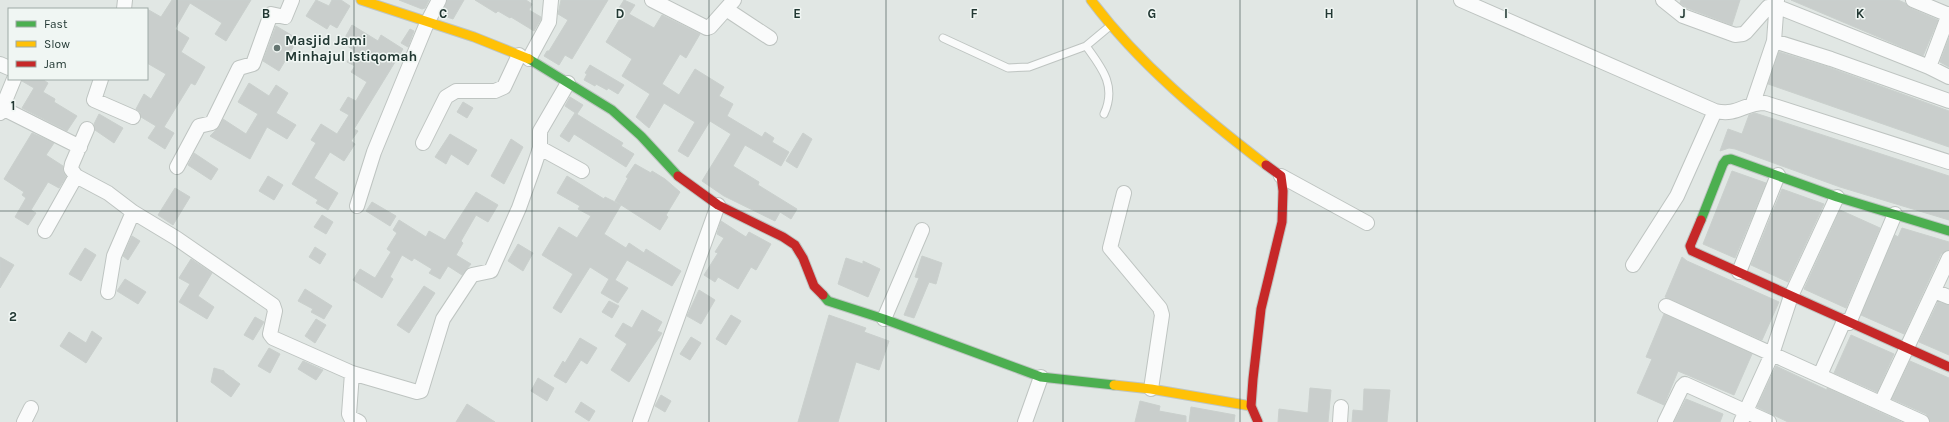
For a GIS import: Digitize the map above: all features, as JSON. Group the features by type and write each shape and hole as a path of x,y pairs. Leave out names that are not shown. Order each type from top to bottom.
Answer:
{"street":[{"path":"177,167 199,126 212,122 239,68 253,64 271,14 285,17 292,0"},
{"path":"361,0 474,37 524,57 612,110 641,136 677,176 718,205 784,237 795,246 803,258 814,286 828,301 884,319 1041,377 1101,382 1251,406"},
{"path":"357,206 374,152 427,22 439,0"},
{"path":"424,143 446,97 456,91 495,92 504,87 549,22 551,0"},
{"path":"652,0 707,28 710,27 730,4 770,38"},
{"path":"1091,0 1110,26 1160,78 1254,157 1281,176 1367,222"},
{"path":"1461,0 1715,111 1727,113 1735,112 1753,103 1771,105 1949,162"},
{"path":"1664,0 1683,16 1734,35 1746,32 1768,7 1777,4 1929,67 1949,77"},
{"path":"1913,0 1949,15 1929,67"},
{"path":"1753,103 1774,41 1777,4"},
{"path":"1774,41 1831,59 1949,101"},
{"path":"14,80 1,111 80,147"},
{"path":"101,80 94,100 133,117"},
{"path":"87,129 71,169 76,176 108,193 133,212 176,238 273,305 275,311 270,334 272,338 352,373 417,392 422,391 443,319 472,275 491,271 519,208 540,148 540,131 568,83"},
{"path":"1632,264 1677,196 1715,111"},
{"path":"540,148 582,171"},
{"path":"1949,231 1836,197 1732,159 1726,160 1723,164 1690,242 1692,251 1949,368"},
{"path":"1739,272 1778,175"},
{"path":"45,231 76,176"},
{"path":"1258,422 1251,406 1261,309 1282,222 1283,202 1281,176"},
{"path":"1124,194 1110,248 1113,254 1160,308 1162,315 1151,389"},
{"path":"1743,416 1772,354 1791,296 1836,197"},
{"path":"640,422 718,205"},
{"path":"108,292 114,256 133,212"},
{"path":"1820,375 1847,322 1895,214"},
{"path":"884,319 922,230"},
{"path":"1881,402 1949,258"},
{"path":"1934,291 1949,297"},
{"path":"1666,306 1881,402 1892,416 1922,422"},
{"path":"352,373 349,414 351,418 359,422"},
{"path":"1025,422 1041,377"},
{"path":"1666,422 1685,384 1743,416 1769,422"},
{"path":"1340,407 1340,422"},
{"path":"24,422 31,408"}],"lane":[{"path":"943,38 1008,68 1029,66 1086,46 1110,26"},
{"path":"1086,46 1103,68 1107,79 1110,99 1104,114"}],"building":[{"path":"172,0 251,0 226,41 215,34 222,23 190,3 175,29 189,38 181,52 205,67 195,85 191,83 164,127 174,133 165,149 148,138 156,126 141,117 140,112 136,109 144,94 151,99 166,74 148,64 148,10 161,17"},
{"path":"316,0 329,6 332,0 341,0 350,6 337,28 330,24 327,29 306,16"},
{"path":"399,0 429,0 425,8 422,9"},
{"path":"447,0 464,0 453,19 441,15"},
{"path":"475,0 526,0 532,4 529,10 541,17 541,19 534,31 511,17 510,18 498,11 496,13"},
{"path":"561,0 608,0 572,59 565,55 559,65 544,56 547,51 549,51 568,20 558,14"},
{"path":"624,0 635,5 629,14 654,28 662,15 700,34 686,58 680,54 662,84 679,95 695,69 724,87 719,96 733,104 727,116 762,137 765,132 774,138 772,142 789,152 781,166 745,145 733,166 759,182 758,185 797,209 791,219 780,212 775,221 724,196 702,181 731,134 710,121 688,157 678,151 695,122 664,103 649,128 636,117 650,94 622,76 632,59 606,42 624,12 619,8"},
{"path":"1681,0 1740,0 1732,25 1687,8 1680,3"},
{"path":"1791,0 1898,0 1905,3 1910,8 1938,20 1923,56"},
{"path":"352,25 378,41 381,35 403,49 354,129 358,131 351,141 355,144 344,161 330,152 314,178 338,193 328,210 316,203 318,200 292,184 316,143 311,140 321,124 337,134 349,115 340,110 348,97 356,101 367,82 351,72 355,66 347,62 354,50 342,43"},
{"name":"Masjid Jami Minhajul Istiqomah","path":"276,26 298,39 279,71 263,61"},
{"path":"410,29 414,31 408,47 401,43"},
{"path":"1949,38 1949,67 1940,62"},
{"path":"1779,52 1828,67 1949,111 1949,147 1768,84"},
{"path":"590,65 624,85 618,94 608,88 607,90 596,84 595,86 584,80 587,74 585,73"},
{"path":"44,80 48,83 43,92 55,99 54,102 77,116 67,131 22,108 34,88 22,81"},
{"path":"249,83 269,96 276,85 288,93 276,113 296,125 287,139 267,127 250,159 210,136 219,127 223,119 246,134 258,114 238,102"},
{"path":"570,97 583,105 577,114 565,106"},
{"path":"463,102 473,108 467,118 457,112"},
{"path":"575,113 623,143 621,146 634,154 626,167 574,134 569,142 560,136"},
{"path":"1755,113 1949,176 1949,220 1840,187 1735,149 1729,148 1720,151 1728,129 1742,134 1749,115"},
{"path":"99,114 123,128 114,143 95,130 94,124"},
{"path":"32,133 54,143 46,155 63,166 63,171 66,177 59,188 48,182 31,210 36,213 28,225 15,217 26,198 22,195 24,192 4,179"},
{"path":"803,133 812,139 797,168 786,161"},
{"path":"450,134 477,150 468,165 451,154 446,164 435,157"},
{"path":"511,139 523,147 504,184 491,176"},
{"path":"194,153 218,169 211,180 188,165"},
{"path":"635,164 651,173 652,171 665,179 680,192 666,215 668,217 660,230 615,201 628,178 626,177"},
{"path":"1732,171 1766,183 1735,258 1703,244"},
{"path":"268,176 283,185 274,200 259,191"},
{"path":"567,176 604,199 605,197 621,205 604,234 626,248 629,243 644,253 646,249 681,271 672,286 627,260 615,280 628,288 618,303 601,293 609,279 590,267 561,313 553,308 573,274 542,255 559,227 577,238 591,216 578,209 580,206 557,193"},
{"path":"175,188 190,197 173,225 158,215"},
{"path":"1782,189 1824,204 1788,282 1751,265"},
{"path":"476,192 498,205 488,222 476,215 461,241 463,243 456,255 471,264 462,275 448,266 440,279 429,273 432,269 414,258 412,261 402,255 390,277 393,279 382,298 353,280 360,269 375,278 391,252 387,249 397,233 393,230 399,220 426,237 429,231 445,240"},
{"path":"372,202 396,216 390,226 366,211"},
{"path":"1840,210 1880,228 1846,308 1804,289"},
{"path":"322,215 333,222 326,234 314,227"},
{"path":"721,221 746,237 749,232 771,244 756,270 751,267 738,289 718,277 715,282 704,275 718,253 715,252 724,238 717,234"},
{"path":"1902,228 1949,242 1949,250 1941,254 1904,334 1861,315 1895,235 1898,237"},
{"path":"132,236 140,241 128,260 123,256"},
{"path":"518,244 533,253 523,271 508,261"},
{"path":"315,247 326,254 320,264 309,257"},
{"path":"85,248 96,255 81,281 69,274"},
{"path":"922,256 942,263 936,284 929,282 914,318 904,315 919,278 915,277"},
{"path":"0,257 14,265 0,288"},
{"path":"1682,257 1687,261 1779,302 1762,340 1665,297"},
{"path":"846,258 863,264 863,261 880,269 868,297 838,284"},
{"path":"191,259 212,273 198,296 214,307 207,319 179,302 190,284 179,278"},
{"path":"125,279 146,292 138,304 117,291"},
{"path":"424,286 435,293 409,333 397,325"},
{"path":"305,289 332,306 324,319 311,312 313,309 298,301"},
{"path":"699,290 715,300 701,324 687,316"},
{"path":"609,301 619,306 612,318 602,312"},
{"path":"1938,302 1949,305 1949,355 1919,342"},
{"path":"642,310 662,322 657,331 662,333 629,382 611,370 627,344 615,336 623,323 632,328"},
{"path":"1664,314 1752,354 1734,395 1678,371 1664,405 1637,393 1652,359 1646,357"},
{"path":"731,315 741,321 726,345 716,339"},
{"path":"829,315 866,328 864,332 889,341 879,370 856,362 838,422 798,422"},
{"path":"255,317 264,322 253,340 244,335"},
{"path":"316,319 326,325 315,343 305,336"},
{"path":"92,331 102,338 86,363 60,346 69,332 86,343"},
{"path":"1851,335 1894,354 1877,392 1834,373"},
{"path":"691,337 701,343 690,360 680,354"},
{"path":"580,338 597,348 587,364 581,360 566,383 554,376 563,361 565,363"},
{"path":"269,348 280,354 270,373 258,366"},
{"path":"303,361 323,370 316,380 298,369"},
{"path":"1910,361 1949,378 1949,422 1930,422 1926,414 1892,399"},
{"path":"1776,366 1901,422 1788,422 1757,407"},
{"path":"214,368 224,371 240,384 231,397 211,382"},
{"path":"538,378 554,388 547,401 531,391"},
{"path":"1310,388 1331,390 1328,422 1278,422 1279,409 1308,413"},
{"path":"1364,389 1390,390 1387,422 1352,422 1353,410 1363,411"},
{"path":"661,395 671,401 665,412 655,406"},
{"path":"1686,399 1723,414 1720,422 1674,422"},
{"path":"1140,401 1160,406 1159,411 1186,416 1186,422 1135,422"},
{"path":"581,402 595,411 589,421 575,412"},
{"path":"467,404 495,422 456,422"},
{"path":"1191,407 1235,415 1234,422 1189,422"}],"traffic: fast":[{"path":"529,59 612,110 641,136 678,176"},
{"path":"1701,220 1723,164 1726,160 1731,159 1837,197 1949,231"},
{"path":"823,295 828,301 884,319 1041,377 1114,385"}],"traffic: slow":[{"path":"361,0 474,37 529,59"},
{"path":"1091,0 1130,46 1172,88 1218,128 1266,165"},
{"path":"1114,385 1151,389 1251,406"}],"traffic: jam":[{"path":"1258,422 1251,406 1253,379 1261,309 1282,222 1283,191 1281,176 1266,165"},
{"path":"678,176 718,205 783,237 795,245 803,258 814,286 823,295"},
{"path":"1701,220 1690,246 1692,251 1949,367"}],"place":[{"name":"Masjid Jami Minhajul Istiqomah","path":"277,48"}]}
